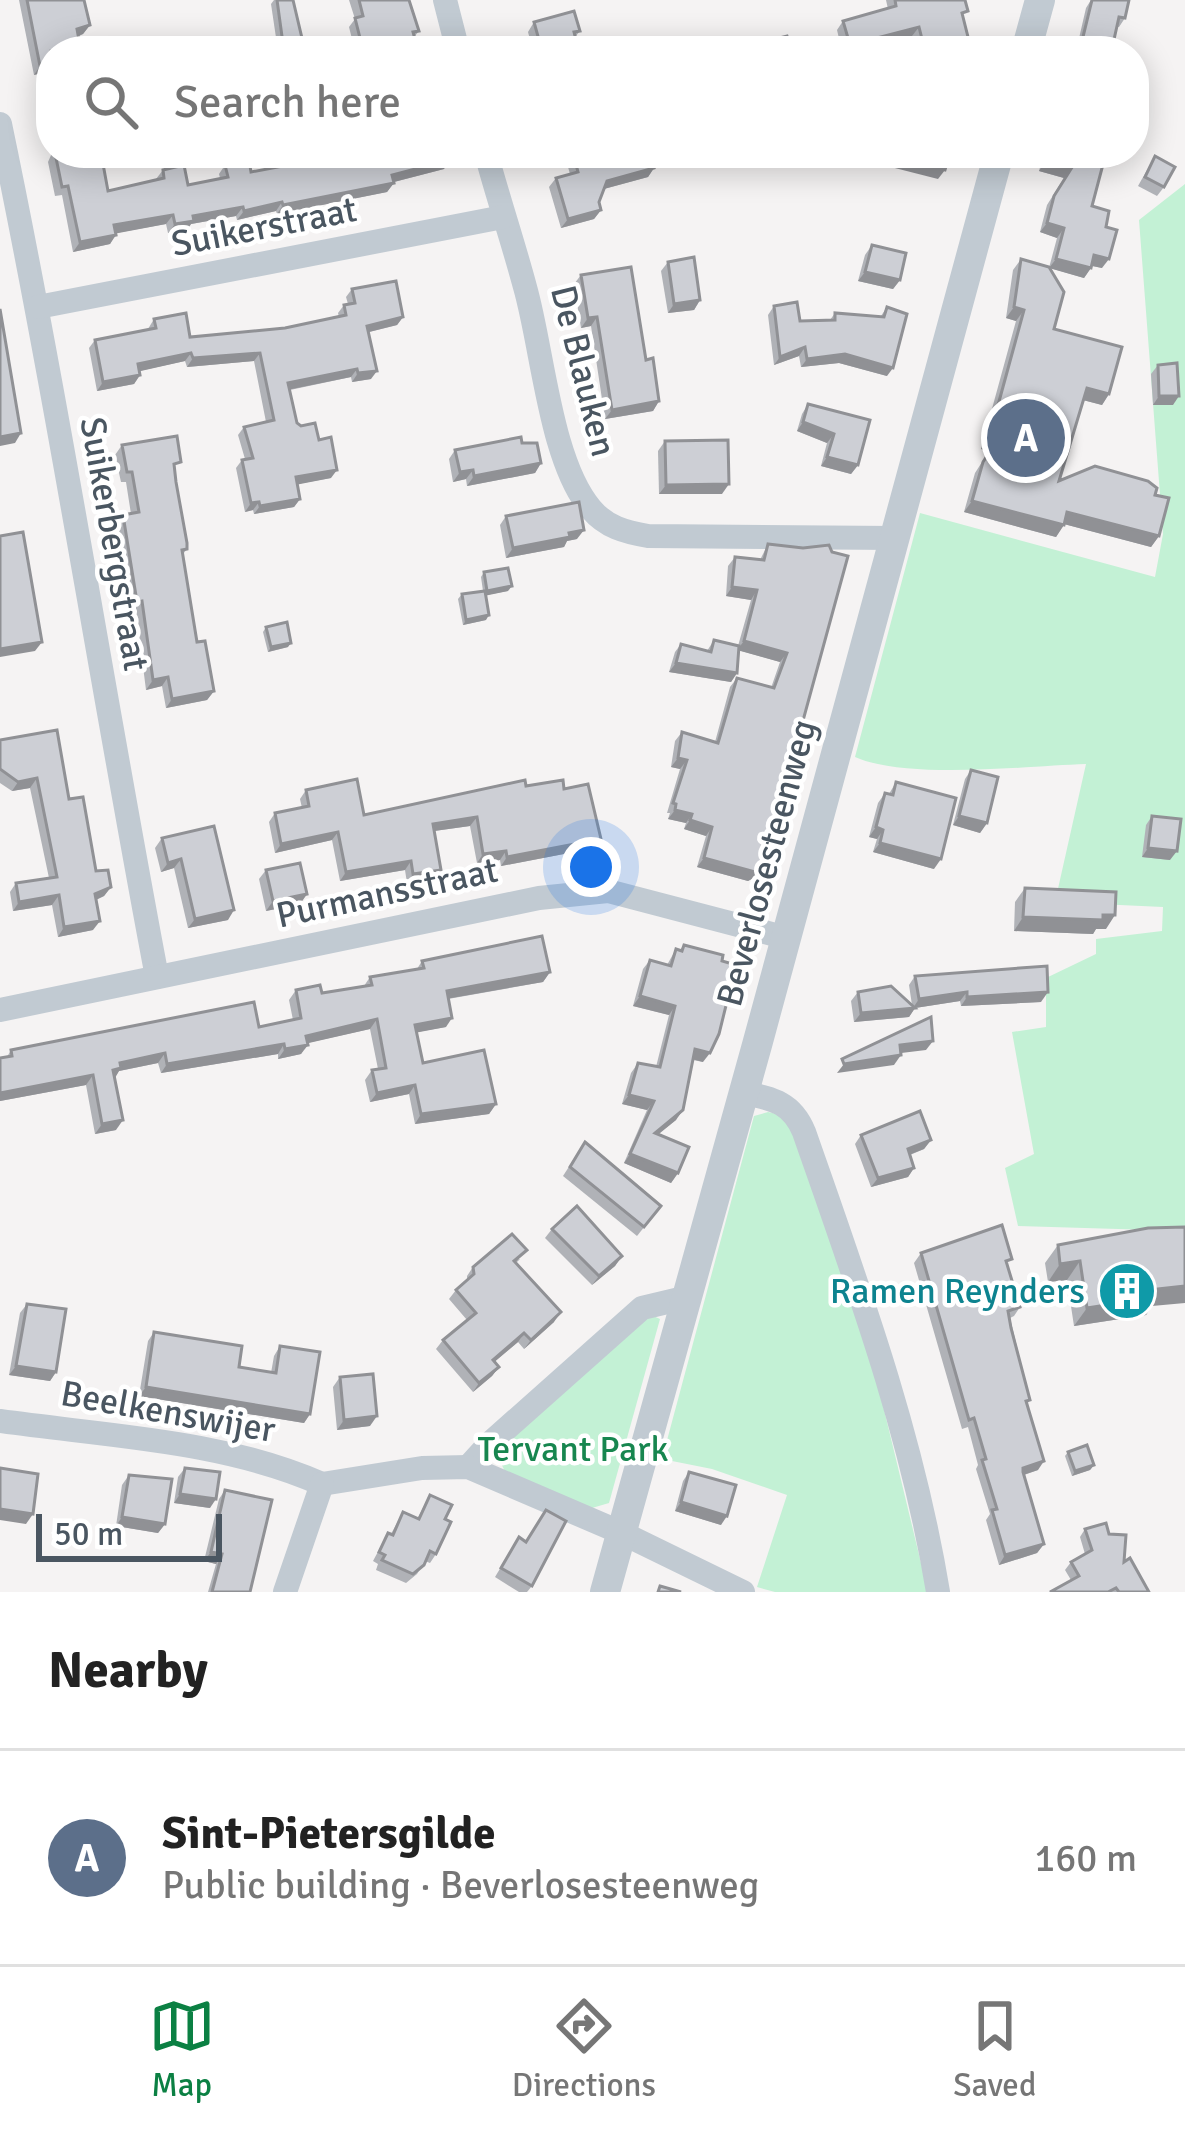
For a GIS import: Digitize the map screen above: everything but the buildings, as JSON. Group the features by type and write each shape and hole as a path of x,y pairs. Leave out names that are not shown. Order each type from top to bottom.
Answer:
{"street":[{"path":"445,0 454,36"},
{"path":"1030,36 1040,0"},
{"name":"Suikerbergstraat","path":"0,124 38,307 93,641 157,977"},
{"name":"De Blauken","path":"490,168 526,288 567,470 588,506 604,522 648,536 896,538"},
{"name":"Beverlosesteenweg","path":"605,1592 995,168"},
{"name":"Suikerstraat","path":"38,307 502,218"},
{"name":"Purmansstraat","path":"0,1010 539,898 608,891 787,938"},
{"path":"745,1093 781,1102 793,1110 804,1132 886,1368 922,1502 938,1592"},
{"path":"468,1467 642,1308 684,1298"},
{"name":"Beelkenswijer","path":"0,1421 232,1455 283,1467 322,1484"},
{"path":"285,1592 322,1484 422,1468 468,1467 622,1533 743,1592"}],"green space":[{"path":"1185,184 1185,1231 1018,1226 1005,1168 1034,1154 1012,1032 1046,1027 1046,978 1096,954 1096,939 1162,931 1163,907 1055,902 1086,764 935,770 855,757 920,513 1155,577 1163,534 1139,220"},
{"path":"781,1115 793,1129 867,1339 928,1592 775,1592 757,1587 787,1495 712,1469 662,1459 754,1116"},
{"name":"Tervant Park","path":"649,1314 660,1319 609,1503 592,1508 506,1474 501,1463 508,1440"}],"place":[{"name":"Sint-Pietersgilde","path":"1026,438"},
{"name":"Ramen Reynders","path":"1127,1291"}]}
